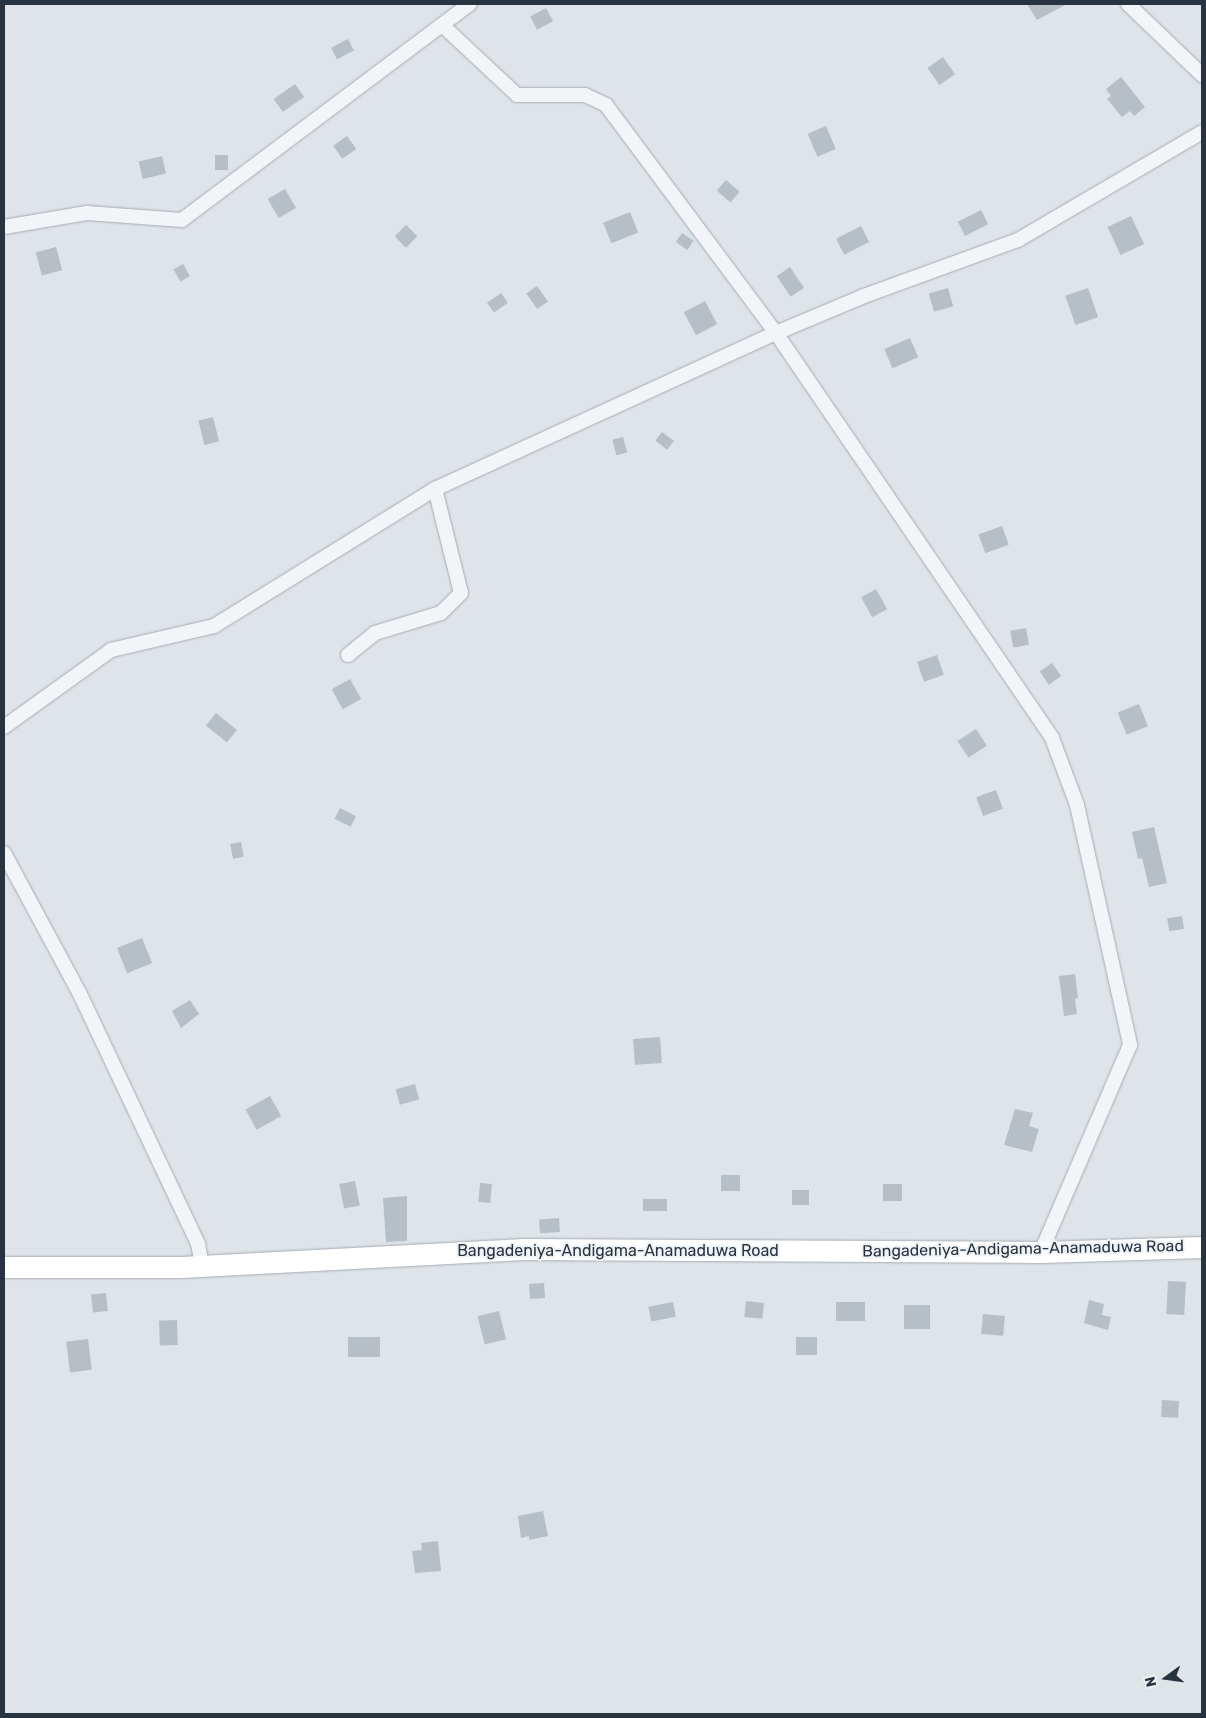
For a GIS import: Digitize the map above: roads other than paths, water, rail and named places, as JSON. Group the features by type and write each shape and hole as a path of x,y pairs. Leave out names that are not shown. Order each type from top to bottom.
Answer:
{"main road":[{"name":"Bangadeniya-Andigama-Anamaduwa Road","path":"4,1267 202,1265 524,1249 1041,1252 1202,1247"}],"street":[{"path":"4,227 87,213 182,220 470,4"},
{"path":"1128,4 1202,76"},
{"path":"442,25 517,95 585,95 606,105 776,333 1052,738 1077,805 1130,1045 1041,1252"},
{"path":"4,727 111,650 214,626 435,489 776,333 864,296 1018,240 1202,132"},
{"path":"348,655 375,633 441,613 461,593 435,489"},
{"path":"4,853 80,992 198,1244 202,1265"}]}
